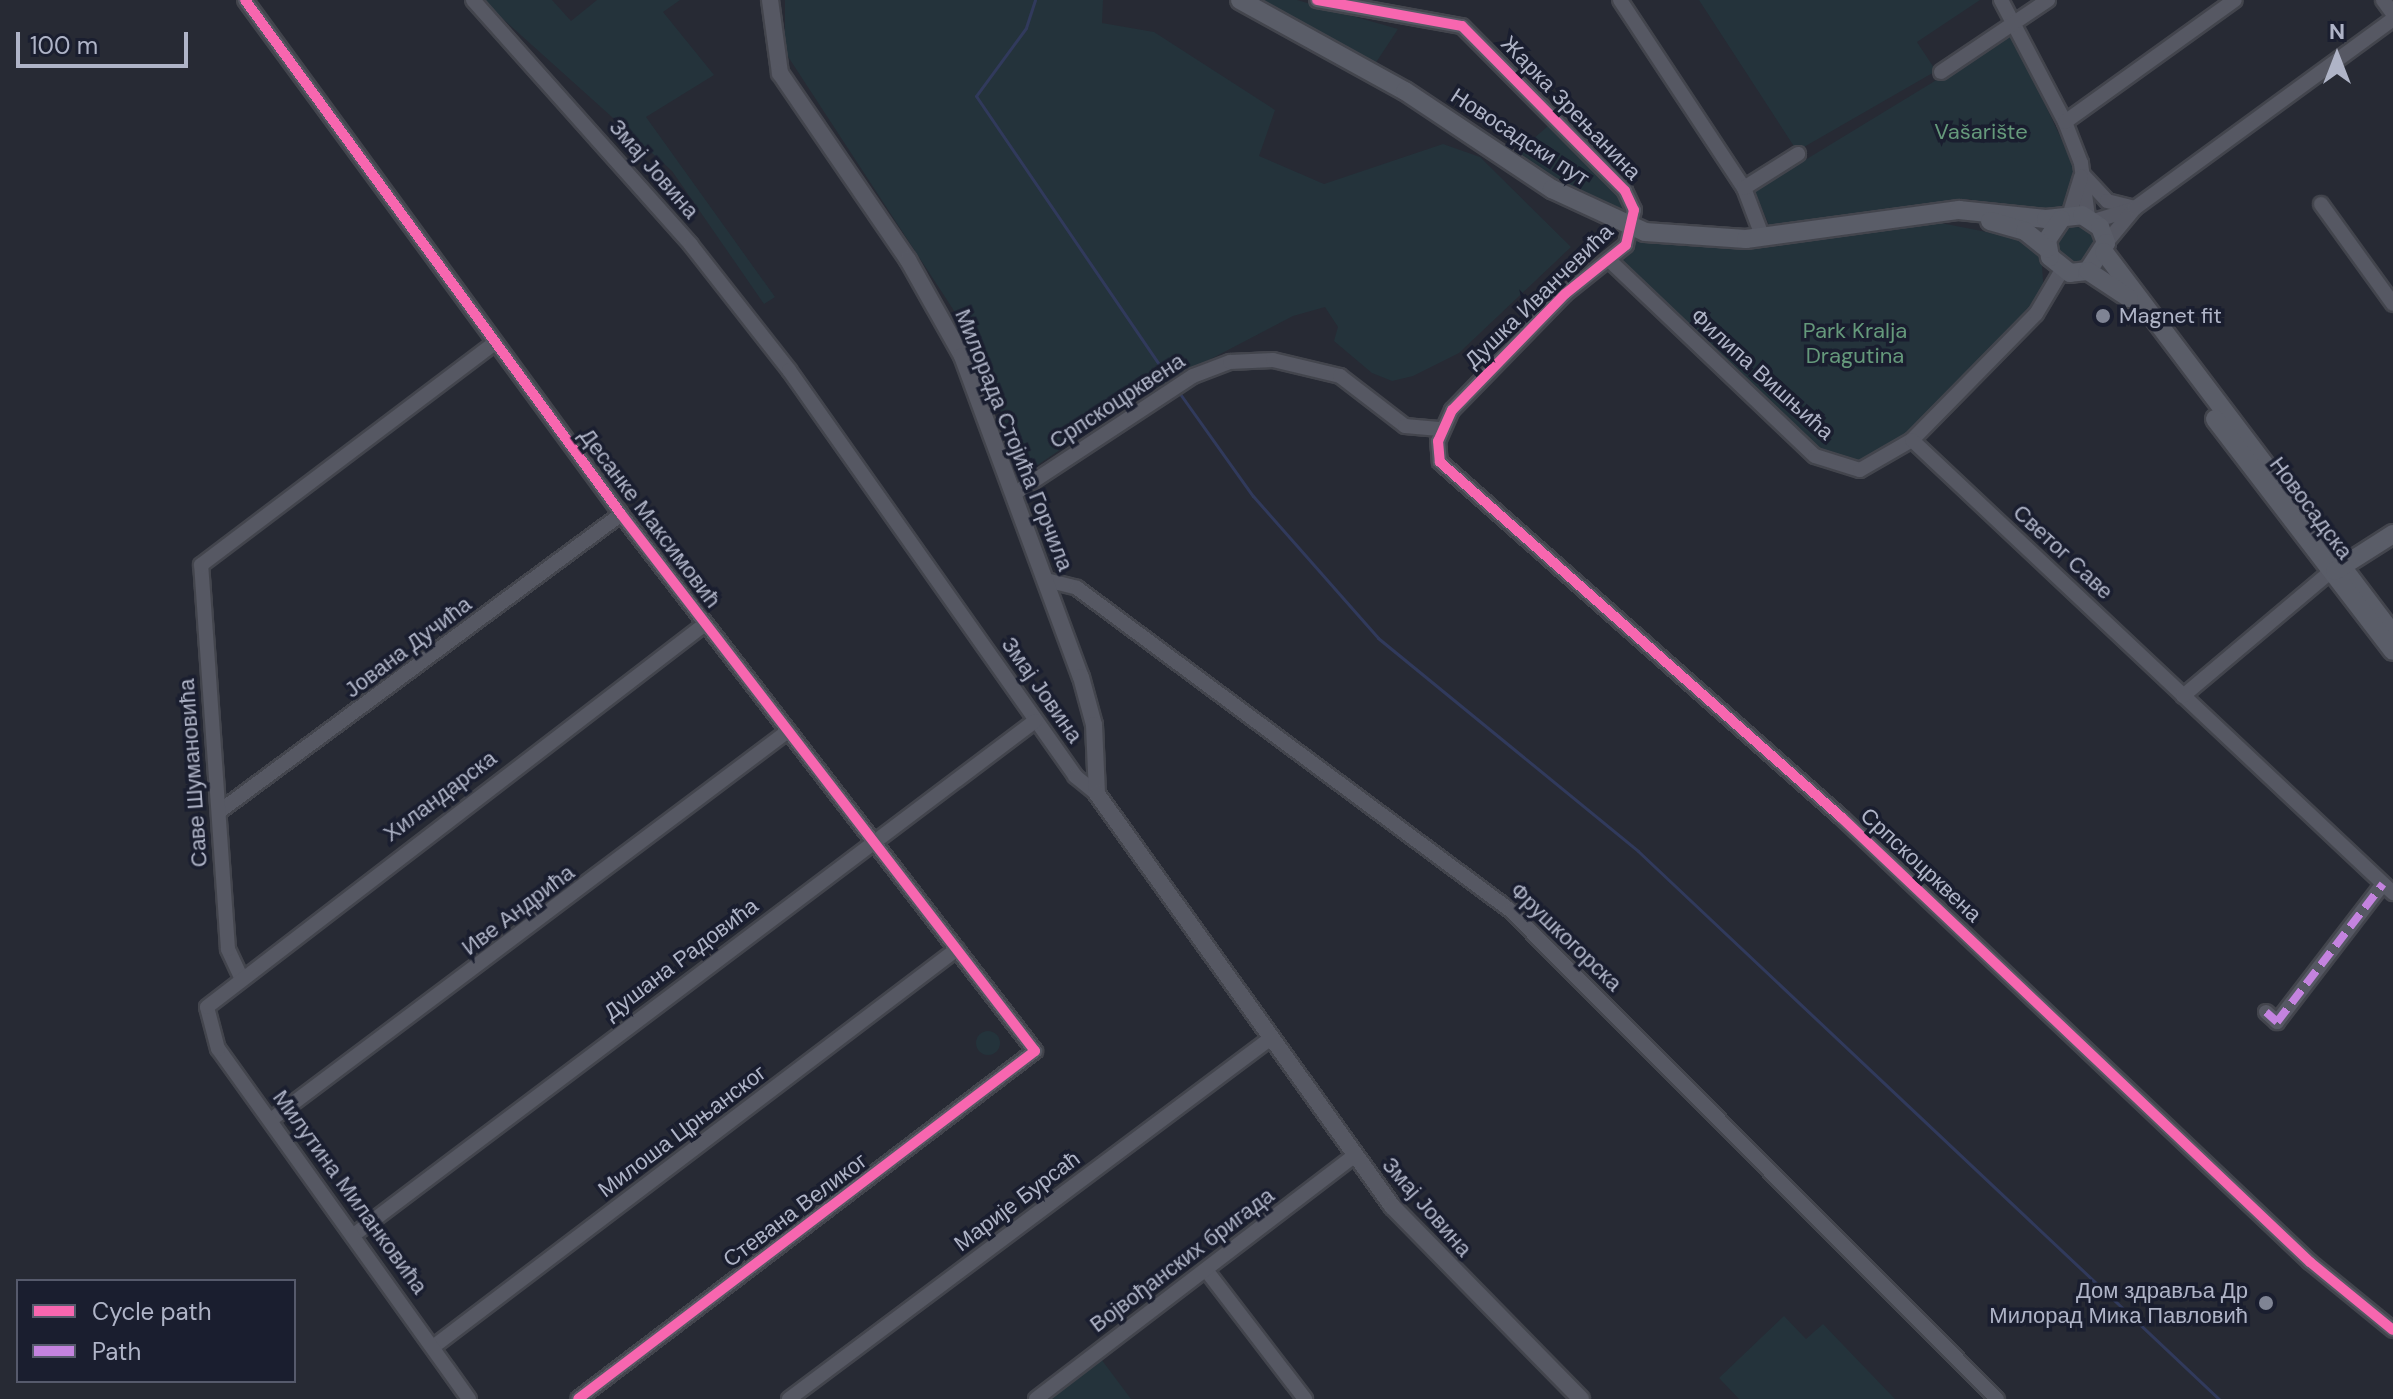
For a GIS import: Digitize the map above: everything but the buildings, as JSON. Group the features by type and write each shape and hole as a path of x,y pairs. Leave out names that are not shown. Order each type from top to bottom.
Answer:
{"main road":[{"name":"Новосадски пут","path":"1240,0 1405,91 1552,189 1634,229 1682,239 1763,238 1980,209 2078,218"},
{"name":"Новосадски пут","path":"1940,216 2005,224 2047,249 2062,270"},
{"path":"2047,249 2078,218 2105,248 2088,271 2062,270"},
{"name":"Новосадска","path":"2105,248 2141,307 2337,569 2393,651"},
{"name":"Новосадска","path":"2088,271 2141,307"},
{"path":"2337,569 2393,534"},
{"name":"Новосадска","path":"2337,569 2393,634"}],"street":[{"name":"Десанке Максимовић","path":"245,0 621,514 1035,1051"},
{"name":"Змај Јовина","path":"473,0 623,163 789,370 1035,721 1097,794 1355,1155 1408,1224 1581,1399"},
{"name":"Милорада Стојића Горчила","path":"770,0 780,73 943,316 1014,494 1091,710 1097,794"},
{"name":"Жарка Зрењанина","path":"1317,0 1462,26 1625,191 1634,229"},
{"path":"1620,0 1744,188 1763,238"},
{"path":"2001,0 2065,122 2082,173 2107,201 2135,208"},
{"path":"1941,72 2048,0"},
{"path":"2065,122 2235,0"},
{"path":"2105,248 2135,208 2393,16 2383,0"},
{"path":"1744,188 1798,154"},
{"path":"2082,173 2078,218 2135,208"},
{"path":"2321,204 2393,304"},
{"name":"Душка Иванчевића","path":"1442,429 1502,357 1609,260 1634,229"},
{"name":"Филипа Вишњића","path":"1609,260 1815,456 1860,470 1912,440 2036,314 2062,270"},
{"name":"Саве Шумановића","path":"240,975 228,949 201,565 495,343"},
{"name":"Српскоцрквена","path":"1014,494 1193,376 1230,362 1312,367 1340,376 1413,430 1442,429 1440,462 1841,817 2334,1284 2392,1328"},
{"name":"Светог Саве","path":"1912,440 2388,888 2277,1022 2266,1012"},
{"name":"Јована Дучића","path":"220,811 621,514"},
{"path":"2183,696 2337,569"},
{"name":"Фрушкогорска","path":"1046,580 1077,588 1510,910 1997,1399"},
{"name":"Хиландарска","path":"207,1007 240,975 705,624"},
{"name":"Душана Радовића","path":"355,1234 872,840 1035,721"},
{"name":"Иве Андрића","path":"272,1119 788,731"},
{"name":"Милоша Црњанског","path":"433,1347 957,949"},
{"name":"Милутина Миланковића","path":"207,1007 218,1049 355,1234 469,1399"},
{"name":"Марије Бурсаћ","path":"789,1399 1271,1038"},
{"name":"Стевана Великог","path":"578,1399 1035,1051"},
{"name":"Војвођанских бригада","path":"1036,1399 1355,1155"},
{"path":"1206,1270 1305,1399"}],"green space":[{"path":"482,0 552,0 571,21 597,0 680,0 663,12 714,75 646,117 775,297 764,304 672,171"},
{"path":"785,0 1103,0 1102,23 1154,32 1275,110 1259,156 1324,184 1443,144 1480,157 1571,247 1459,353 1413,376 1392,381 1372,373 1334,341 1338,327 1325,307 1293,316 1136,398 1026,473 964,326 785,52"},
{"path":"1256,0 1297,0 1398,29 1373,67"},
{"path":"1699,0 1980,0 1917,42 1936,71 1797,151"},
{"name":"Vašarište","path":"2012,34 2074,166 2069,203 2046,211 1966,199 1769,225 1754,191"},
{"path":"1549,125 1627,205 1626,219 1514,156"},
{"name":"Park Kralja Dragutina","path":"1941,223 2022,239 2041,254 2044,292 2036,314 1912,440 1871,467 1815,456 1609,260 1634,229 1696,245"},
{"path":"2076,227 2089,232 2094,245 2089,258 2076,263 2063,258 2058,245 2063,232"},
{"path":"988,1031 999,1038 1000,1043 993,1054 988,1055 977,1048 976,1043 983,1032"},
{"path":"1784,1316 1806,1339 1823,1324 1895,1399 1739,1399 1719,1378"},
{"path":"1101,1359 1131,1399 1047,1399"}],"waterway":[{"path":"1035,0 1026,28 976,96 1173,385"},
{"path":"1178,391 1253,496 1378,638 1638,851 2219,1399"}],"marked path":[{"path":"2266,1012 2277,1022 2383,884"}],"cycle path":[{"path":"245,0 621,514 1035,1051 578,1399"},
{"path":"1317,0 1462,26 1625,191 1634,210 1626,245 1565,294 1452,410 1438,441 1440,462 1841,817 2310,1262 2393,1330"}],"place":[{"name":"Magnet fit","path":"2103,316"},
{"name":"Дом здравља Др Милорад Мика Павловић","path":"2266,1303"}]}
